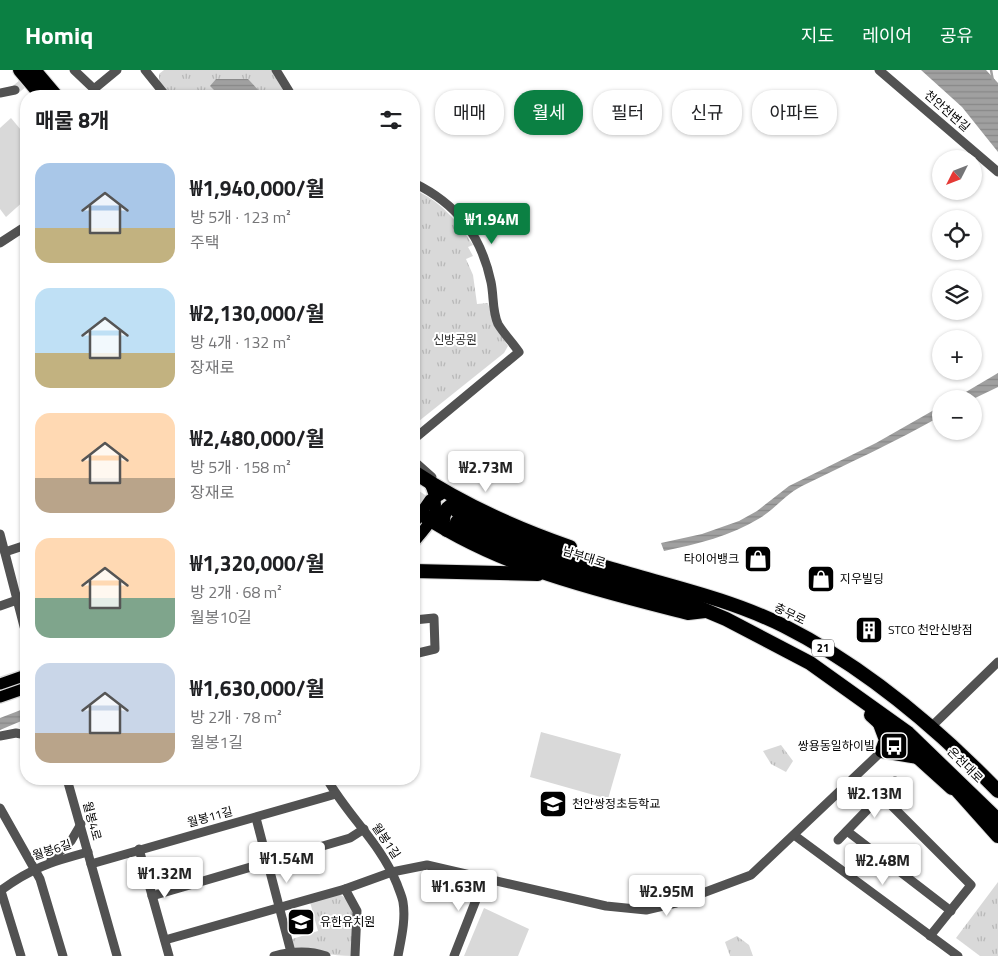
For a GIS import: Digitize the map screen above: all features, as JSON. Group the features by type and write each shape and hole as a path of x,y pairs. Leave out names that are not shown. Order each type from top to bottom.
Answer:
{"highway":[{"path":"20,70 37,90"},
{"path":"34,70 51,90"},
{"path":"420,472 443,495 457,516 543,574"},
{"path":"420,516 457,516 546,538 695,587 700,595"},
{"name":"남부대로","path":"457,516 526,542 700,595"},
{"name":"남부대로","path":"457,516 530,556 688,603 706,611"},
{"path":"420,572 543,574 688,614 706,611"},
{"name":"충무로","path":"700,595 783,626 847,662 932,726"},
{"name":"21","path":"706,611 770,642 828,674"},
{"path":"828,674 851,699 952,788"},
{"name":"온천대로","path":"828,674 908,733 934,756 998,820"},
{"path":"877,720 883,729 886,740 882,751 894,751 919,757"},
{"name":"온천대로","path":"932,726 998,791"},
{"name":"21","path":"934,756 952,788 998,836"},
{"name":"21","path":"981,774 998,782"}],"main road":[{"path":"420,516 430,500 443,495"},
{"path":"0,684 20,677"},
{"path":"0,697 20,690"}],"street":[{"path":"74,70 94,90 117,70"},
{"path":"276,70 288,90"},
{"name":"천안천변길","path":"879,70 998,172"},
{"path":"147,73 161,90"},
{"path":"0,93 15,90"},
{"path":"420,186 436,194 451,206 468,226 488,267 493,309 498,324 520,352 420,434"},
{"path":"0,243 20,230"},
{"path":"420,469 457,492 546,538"},
{"path":"0,534 20,602"},
{"path":"5,552 20,547"},
{"path":"0,606 20,605"},
{"path":"420,619 434,618 435,649 420,653"},
{"path":"932,726 998,662"},
{"path":"0,736 20,734"},
{"path":"165,940 346,889 392,872 427,865 587,902 646,910 684,900 751,875 882,751"},
{"path":"838,840 895,781"},
{"name":"월봉4로","path":"69,785 117,956"},
{"name":"월봉1길","path":"331,785 381,852 392,872 403,902 403,925 398,956"},
{"name":"월봉11길","path":"91,864 336,794"},
{"path":"881,795 971,885 930,936"},
{"path":"0,808 40,879 63,956"},
{"path":"256,818 269,861 292,954"},
{"path":"45,864 62,851 81,824"},
{"path":"152,896 350,838 364,829"},
{"path":"847,831 951,911"},
{"path":"794,835 958,956"},
{"path":"139,849 169,956"},
{"name":"월봉6길","path":"21,956 0,891 45,864 88,852"},
{"path":"454,956 485,878"},
{"path":"346,889 357,911 355,956"},
{"path":"274,956 317,953 326,956"}],"green space":[{"path":"164,70 273,70 283,90 165,90 159,82 159,74"},
{"path":"11,118 20,129 20,204 6,217 0,209 0,128"},
{"name":"신방공원","path":"420,193 448,213 473,245 468,247 473,256 466,259 473,275 477,304 488,303 494,324 508,346 504,353 420,420"},
{"path":"541,732 621,754 608,799 530,777"},
{"path":"781,745 793,761 786,772 771,764 763,751"},
{"path":"998,882 998,956 980,956 956,938"},
{"path":"339,894 346,899 353,913 352,956 294,950 292,939 318,931 310,902"},
{"path":"484,908 529,929 518,956 464,956"},
{"path":"737,936 749,945 753,956 730,956 725,942"}],"shaded area":[{"path":"921,70 986,70 998,83 998,152 962,107"},
{"path":"216,79 248,79 258,90 214,90 210,86"},
{"path":"998,373 998,387 982,395 982,390 969,390"},
{"path":"932,411 932,421 802,486 749,524 714,539 664,551 661,543 702,534 739,521 757,511 789,486 876,443"},
{"path":"20,710 20,722 0,730 0,718"}],"waterway":[{"path":"991,70 993,81"}],"tunnel":[{"path":"15,90 32,76"},
{"path":"420,500 438,512"}],"place":[{"name":"타이어뱅크","path":"758,559"},
{"name":"지우빌딩","path":"821,579"},
{"name":"STCO 천안신방점","path":"869,630"},
{"name":"쌍용동일하이빌","path":"894,746"},
{"name":"천안쌍정초등학교","path":"553,804"},
{"name":"유한유치원","path":"301,922"}]}
